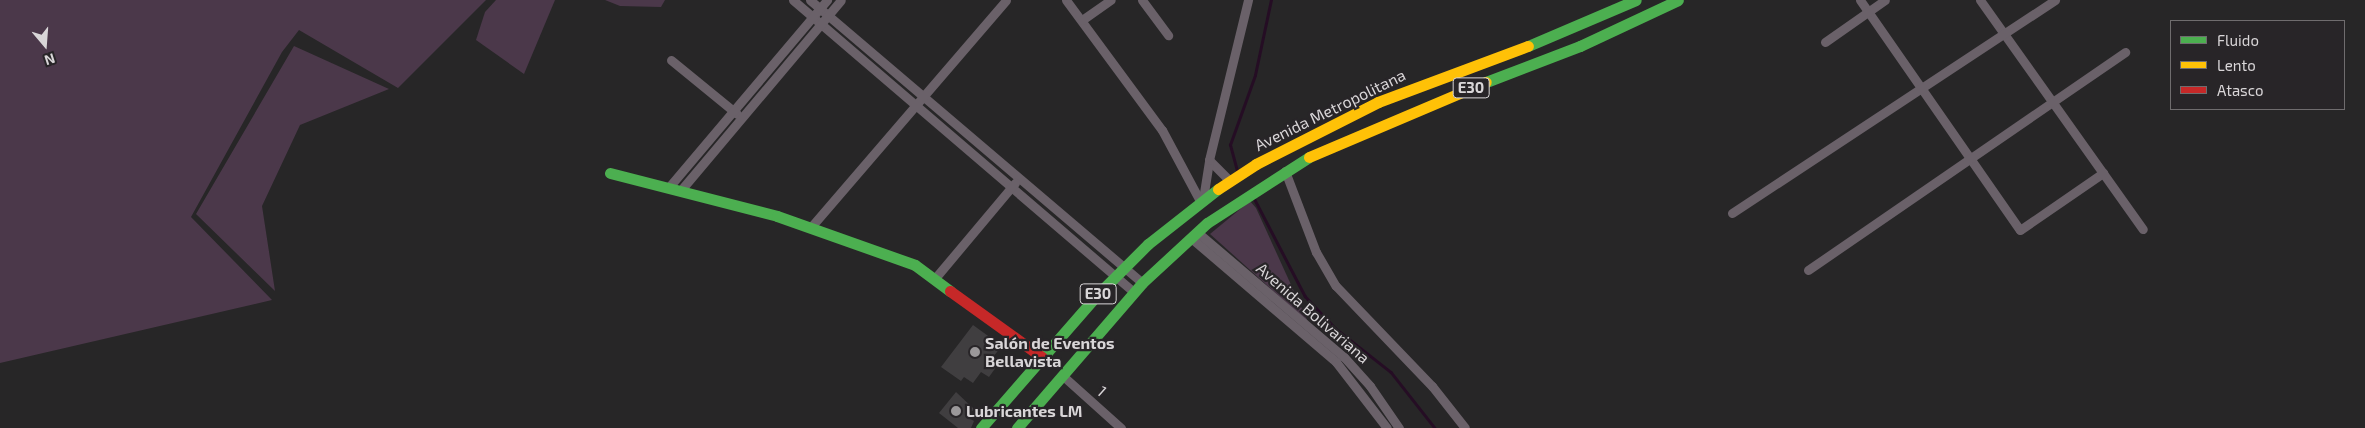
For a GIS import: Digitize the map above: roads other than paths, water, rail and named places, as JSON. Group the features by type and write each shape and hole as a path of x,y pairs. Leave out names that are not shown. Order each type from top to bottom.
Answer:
{"main road":[{"name":"Avenida Metropolitana","path":"981,428 1042,357 1125,266 1202,200 1256,164 1378,102 1528,45 1636,0"},
{"name":"E30","path":"1017,428 1142,283 1194,235 1244,196 1285,170 1417,108 1642,20 1678,0"},
{"path":"1528,45 1535,63"},
{"path":"610,173 681,190 810,227 915,265 936,278 1042,357"}],"street":[{"path":"793,0 1012,185 1134,292"},
{"path":"810,0 1125,266 1142,283"},
{"path":"669,187 827,0"},
{"path":"681,190 841,0"},
{"path":"810,227 915,103 1006,0"},
{"path":"1066,0 1162,130 1202,200"},
{"path":"1082,20 1110,0"},
{"path":"1142,0 1168,35"},
{"path":"1202,200 1209,160 1248,0"},
{"path":"1860,0 2020,230 2103,173"},
{"path":"1825,42 1885,0"},
{"path":"1980,0 2143,229"},
{"path":"1732,213 1923,91 2055,0"},
{"path":"1808,270 1971,160 2125,52"},
{"path":"671,60 741,118"},
{"path":"1209,160 1232,180"},
{"path":"1285,170 1316,252 1336,286 1432,386 1465,428"},
{"path":"936,278 1020,177"},
{"name":"Avenida Bolivariana","path":"1194,235 1336,362 1362,391 1387,428"},
{"name":"Avenida Bolivariana","path":"1194,235 1344,357 1365,379 1399,428"},
{"name":"1","path":"1063,376 1121,428"}],"waterway":[{"path":"1237,171 1230,145 1255,75 1271,0"},
{"path":"1253,196 1305,296 1335,328 1391,372 1435,428"}],"place":[{"name":"Salón de Eventos Bellavista","path":"975,352"},
{"name":"Lubricantes LM","path":"956,411"}]}
